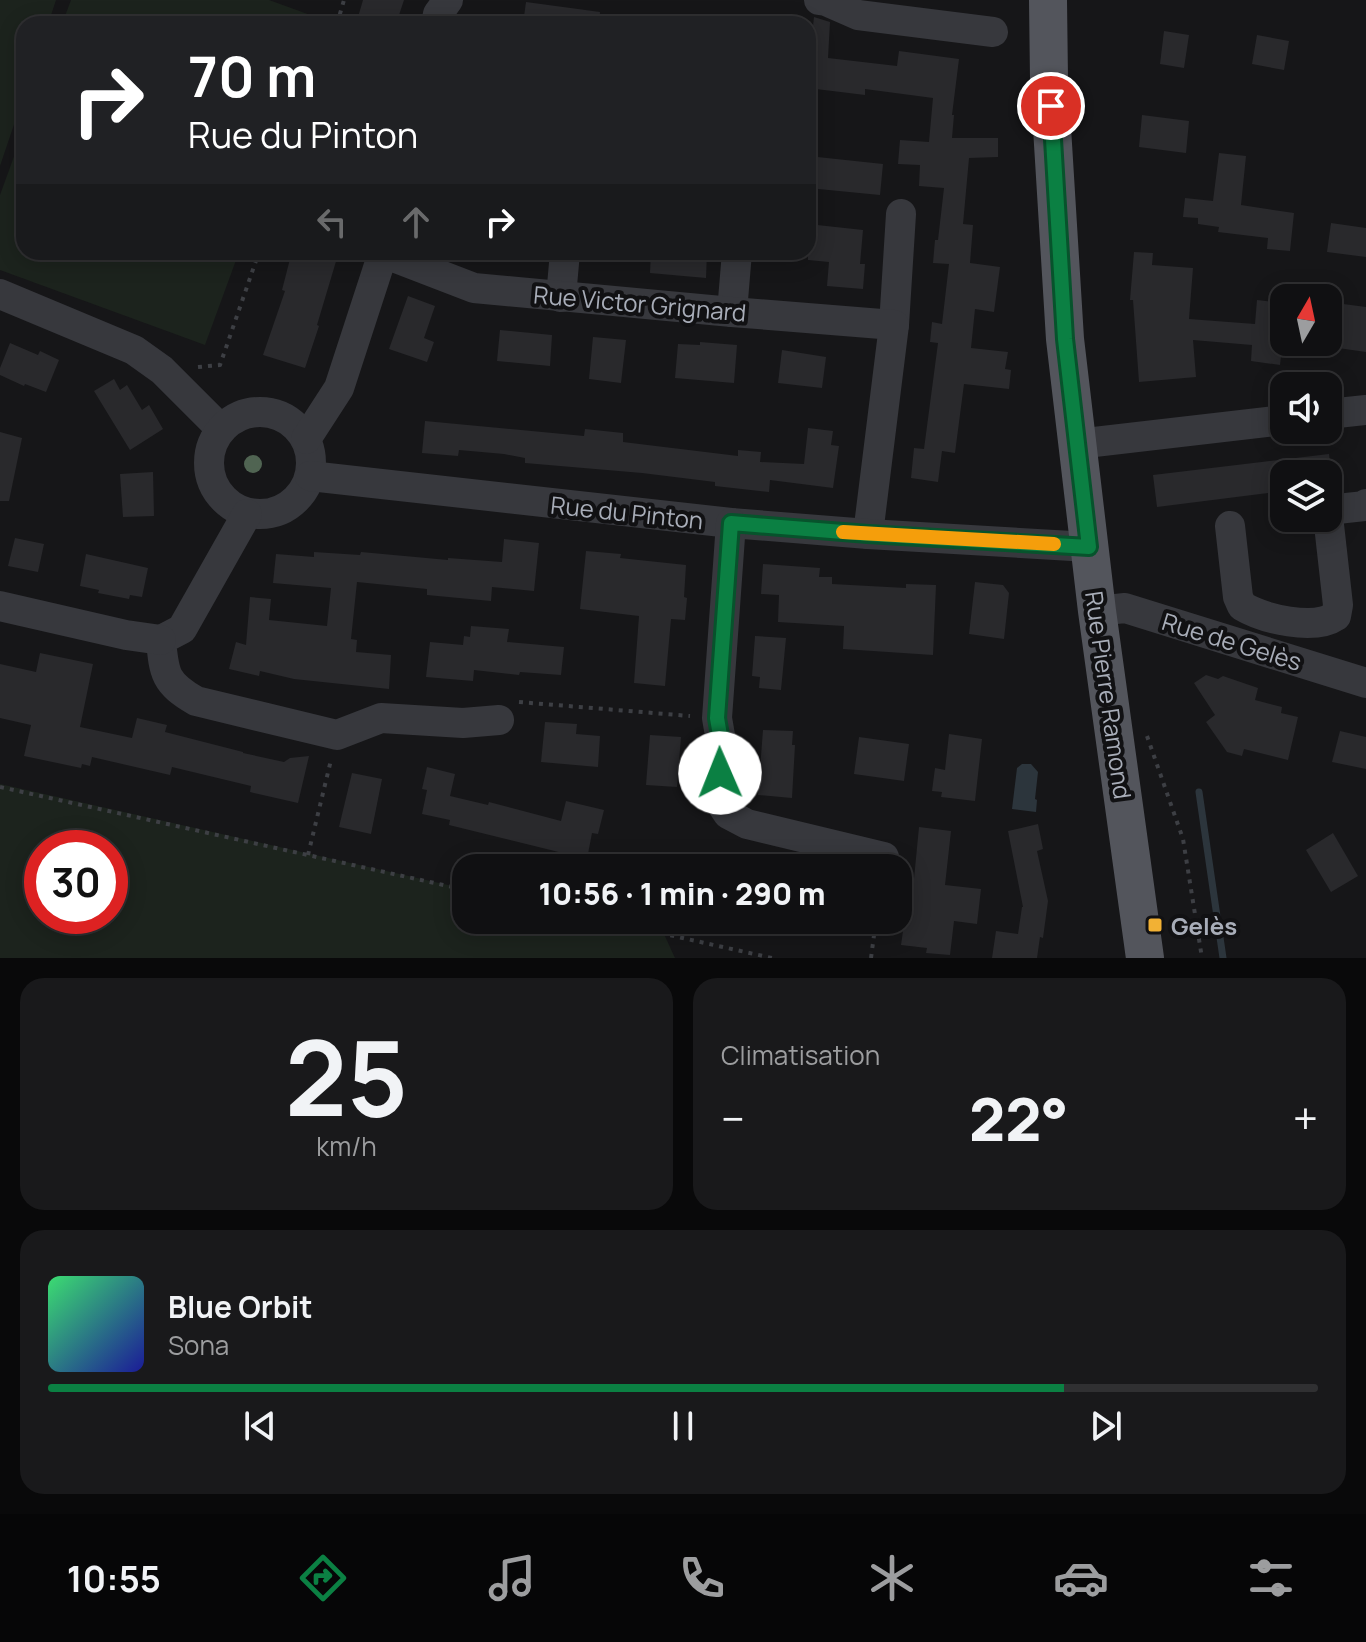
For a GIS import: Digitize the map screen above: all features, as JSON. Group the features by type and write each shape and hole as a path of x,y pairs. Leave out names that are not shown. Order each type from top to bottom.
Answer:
{"main road":[{"name":"Rue Pierre Ramond","path":"1048,0 1049,79 1065,339 1097,611 1145,958"}],"street":[{"path":"819,0 858,15 993,32"},
{"path":"868,534 894,325 901,214"},
{"name":"Rue Victor Grignard","path":"306,439 339,388 382,260"},
{"name":"Rue Victor Grignard","path":"402,260 474,288 894,325"},
{"path":"561,297 564,260"},
{"path":"732,312 736,260"},
{"path":"0,294 134,350 162,370 221,429"},
{"path":"1342,413 1366,410 1366,417"},
{"path":"273,413 287,419 306,439 311,451 310,476 303,492 292,504 277,512 247,514 228,504 217,492 210,476 208,460 212,443 232,420 245,414 273,413"},
{"path":"1077,444 1270,422"},
{"name":"Rue du Pinton","path":"310,476 731,523 1089,547"},
{"path":"1342,510 1366,504"},
{"path":"0,606 161,640 182,629 247,514"},
{"path":"731,523 717,718 722,747 718,799 728,814 747,824 872,854"},
{"path":"1230,526 1238,597 1242,606 1278,619 1316,623 1329,621 1336,616 1338,605 1330,532"},
{"name":"Rue de Gelès","path":"1097,611 1125,608 1366,683"},
{"path":"161,640 164,671 179,691 196,701 337,735 381,718 463,723 499,720"}],"path":[{"path":"162,370 220,365 256,260"},
{"path":"499,720 518,702 717,718"},
{"path":"1144,725 1183,839 1202,958"},
{"path":"308,855 337,735"},
{"path":"0,787 452,887"},
{"path":"665,934 772,958"},
{"path":"871,958 874,934"}],"shaded area":[{"path":"0,0 56,0 51,16 16,16 16,119 0,166"},
{"path":"71,0 269,0 313,16 65,16"},
{"path":"16,151 16,260 236,260 205,345 0,270 0,195"},
{"path":"1022,764 1031,764 1038,772 1036,812 1012,809 1017,768"},
{"path":"0,784 452,886 452,934 664,934 675,958 0,958"}],"building":[{"path":"363,0 404,0 399,16 358,16"},
{"path":"526,2 600,12 600,16 524,16"},
{"path":"816,18 830,22 828,58 897,66 899,51 959,59 952,138 998,138 998,157 969,158 963,224 973,225 970,263 1000,267 994,312 975,309 971,348 1008,352 1005,369 1011,370 1009,389 964,384 955,453 942,451 938,482 911,478 914,448 924,449 938,343 930,342 932,322 942,324 949,264 933,263 944,188 919,186 920,165 898,164 900,140 929,142 933,98 865,89 865,95 816,89"},
{"path":"1164,31 1189,35 1184,68 1160,64"},
{"path":"1257,35 1289,41 1284,70 1252,64"},
{"path":"1142,115 1189,121 1186,153 1139,147"},
{"path":"1219,153 1246,156 1241,205 1294,213 1290,251 1267,249 1268,238 1218,232 1219,227 1198,224 1198,218 1183,217 1185,198 1213,201"},
{"path":"816,157 883,164 880,195 816,189"},
{"path":"1331,223 1366,228 1366,257 1327,252"},
{"path":"816,225 863,230 860,264 865,264 863,289 827,286 829,262 808,260 816,260"},
{"path":"1134,252 1153,253 1152,265 1193,268 1189,319 1255,324 1257,300 1270,301 1270,356 1281,356 1280,365 1251,361 1252,345 1193,340 1196,377 1139,382 1133,300 1130,300"},
{"path":"290,260 336,260 305,368 263,355 285,291 282,290"},
{"path":"651,260 707,260 706,278 650,273"},
{"path":"408,296 435,306 424,338 434,342 427,362 389,349"},
{"path":"1342,304 1366,307 1366,352 1342,349"},
{"path":"500,330 552,335 550,366 497,361"},
{"path":"593,337 626,340 621,383 589,379"},
{"path":"700,342 737,345 734,383 675,378 678,344 700,345"},
{"path":"10,343 59,360 46,392 0,375"},
{"path":"782,350 826,357 822,388 778,383"},
{"path":"114,379 120,390 127,385 142,410 149,405 163,429 130,450 94,391"},
{"path":"425,421 584,436 585,429 623,433 623,442 738,456 738,450 761,452 760,462 804,464 808,428 833,431 831,445 839,446 833,488 770,480 769,492 642,473 525,463 525,458 504,454 459,450 458,456 422,453"},
{"path":"0,432 22,438 9,501 0,501"},
{"path":"1329,454 1330,460 1279,460"},
{"path":"1270,461 1270,493 1157,507 1153,475"},
{"path":"153,472 154,516 123,517 120,474"},
{"path":"15,538 44,544 38,572 8,566"},
{"path":"504,539 539,543 534,591 492,587 491,601 427,595 427,589 357,582 351,639 357,640 356,652 391,655 389,689 294,679 260,671 259,676 229,669 236,642 246,645 250,597 271,599 269,620 327,626 331,588 273,583 276,554 314,557 314,552 360,555 361,552 502,562"},
{"path":"586,551 686,565 685,620 671,619 665,686 634,683 639,616 580,609"},
{"path":"86,554 148,568 142,597 130,595 129,599 80,586"},
{"path":"763,564 820,568 819,577 832,577 832,584 906,588 906,584 936,585 933,655 843,649 844,626 778,622 779,595 761,594"},
{"path":"975,582 1003,585 1009,593 1004,639 969,634"},
{"path":"471,626 509,629 507,642 564,647 561,675 520,672 519,675 474,670 473,681 426,677 430,642 463,645 464,636 470,637"},
{"path":"755,636 786,638 781,690 759,688 760,677 752,676"},
{"path":"40,653 93,664 80,727 132,738 137,718 167,725 165,732 243,753 284,762 290,758 309,756 298,803 250,792 251,786 172,767 170,775 92,757 90,766 82,764 81,768 24,756 31,725 0,718 0,664 36,672"},
{"path":"1206,675 1218,679 1223,676 1258,688 1255,700 1282,707 1281,713 1298,717 1288,760 1244,749 1242,756 1227,752 1206,722 1215,715 1194,683"},
{"path":"545,722 577,724 576,734 600,736 598,767 541,762"},
{"path":"763,730 793,731 792,798 758,795"},
{"path":"1340,731 1366,737 1366,769 1332,762"},
{"path":"949,734 982,739 975,801 941,797 942,792 932,791 935,768 945,770"},
{"path":"650,735 681,737 677,787 646,785"},
{"path":"859,737 909,744 904,781 854,774"},
{"path":"427,767 455,774 450,796 488,805 489,802 561,821 566,801 604,810 598,834 592,833 588,854 567,854 449,825 450,820 422,814 427,790 422,789"},
{"path":"352,773 382,779 371,834 339,827"},
{"path":"1038,824 1043,849 1037,851 1048,901 1037,958 992,958 996,931 1018,934 1023,907 1008,831"},
{"path":"919,827 951,831 945,885 981,889 977,924 954,921 950,955 926,953 927,948 901,945 903,934 912,934"},
{"path":"1333,833 1358,876 1331,892 1306,850"}],"waterway":[{"path":"1199,792 1223,958"}],"slow traffic":[{"path":"843,532 1054,544"}],"place":[{"name":"Gelès","path":"1155,925"}],"route":[{"path":"720,773 722,747 717,718 731,523 1089,547 1065,339 1051,106"}]}
